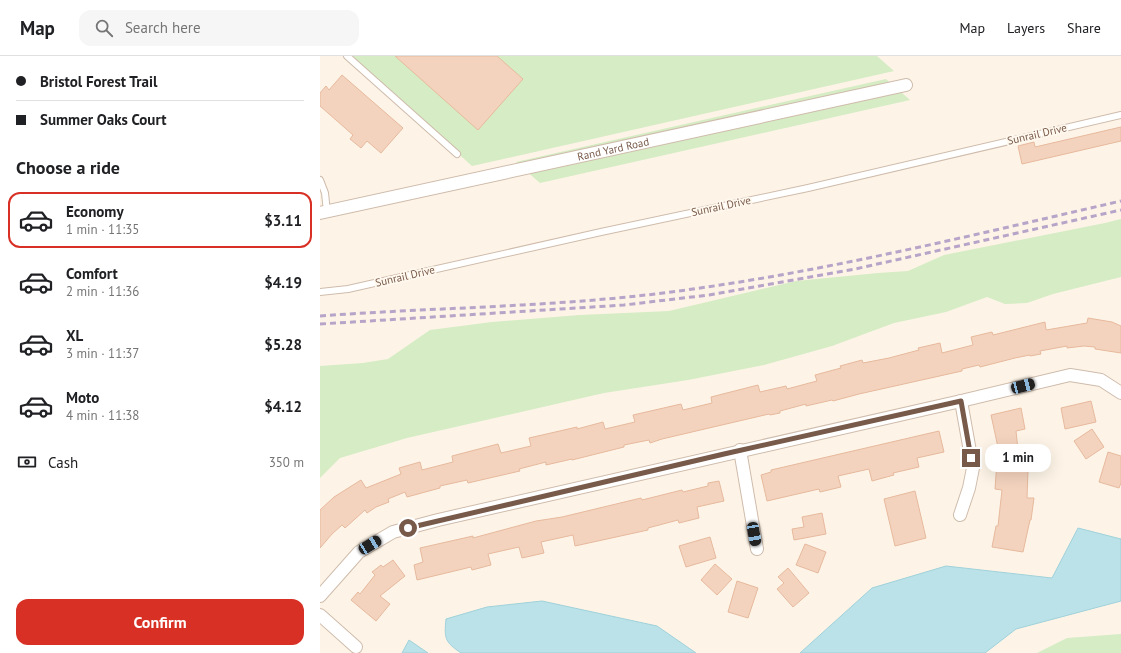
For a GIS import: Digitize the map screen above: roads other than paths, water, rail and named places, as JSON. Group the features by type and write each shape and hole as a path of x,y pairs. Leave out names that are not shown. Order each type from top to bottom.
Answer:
{"street":[{"name":"Rand Yard Road","path":"323,213 906,85"},
{"path":"320,596 359,552 393,532 438,520 1070,375 1101,380 1121,393"},
{"path":"960,515 969,488 973,468 961,401"},
{"path":"740,450 757,549"},
{"path":"320,615 356,647"}],"lane":[{"path":"347,56 457,154"},
{"name":"Sunrail Drive","path":"320,292 348,289 594,233 800,189 1121,115"},
{"path":"320,180 325,193 323,213"}],"water":[{"path":"1078,528 1121,539 1121,601 1016,629 985,653 800,653 872,588 946,566 1052,578"},
{"path":"542,601 657,626 696,653 461,653 449,643 447,639 445,631 446,619 487,607"},
{"path":"409,640 428,653 402,653"}],"railway":[{"path":"320,316 595,300 686,290 741,282 850,262 1121,201"},
{"path":"320,324 624,305 709,295 855,269 1121,210"}]}
